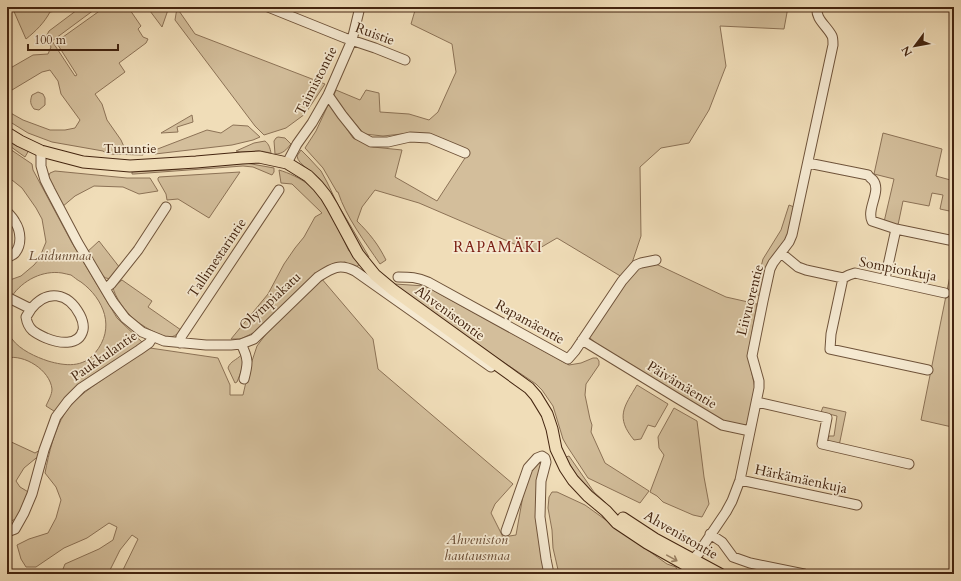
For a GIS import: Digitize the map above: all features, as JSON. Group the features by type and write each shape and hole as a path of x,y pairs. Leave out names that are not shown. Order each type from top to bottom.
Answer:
{"main road":[{"name":"Turuntie","path":"7,133 41,151 83,162 122,165 196,162 259,157"},
{"name":"Ahvenistontie","path":"259,157 287,163 308,176 326,196 358,254 375,275 392,290 529,388 547,414 556,449 565,468 573,480 588,496 606,511 617,523 647,544 696,567 720,574"}],"street":[{"name":"Ruistie","path":"268,7 405,60"},
{"name":"Taimistontie","path":"287,163 297,144 312,123 328,95 352,40 360,7"},
{"name":"Liivuorentie","path":"696,567 701,548 726,512 740,480 757,402 760,384 752,359 752,352 770,270 792,235 833,45 832,36 818,16 816,11 817,7"},
{"path":"328,95 358,135 371,142 388,142 410,137 429,138 465,153"},
{"name":"Olympiakatu","path":"41,151 41,166 48,185 78,243 113,302 125,318 142,332 164,341 180,343 241,344 254,339 318,276 329,270 347,267 355,271 491,367"},
{"path":"808,162 868,175 874,180 876,188 870,217 872,221 954,241"},
{"name":"Tallimestarintie","path":"180,343 181,337 279,190"},
{"path":"106,288 111,284 138,250 166,207"},
{"path":"7,212 15,222 19,230 20,238 17,251 7,258"},
{"path":"885,279 896,228"},
{"name":"Sompionkuja","path":"781,253 806,270 843,278 849,274 855,273 945,293"},
{"name":"Rapamäentie","path":"398,277 417,277 428,282 568,360 622,281 636,265 656,260"},
{"path":"843,278 831,334 830,349 928,370"},
{"path":"51,296 66,299 70,301 77,309 81,319 83,330 82,333 72,342 62,342 48,338 33,331 29,327 26,317 30,309 40,300 51,296"},
{"path":"7,297 30,309"},
{"name":"Paukkulantie","path":"11,530 24,513 32,494 44,450 56,417 61,410 75,393 149,343 153,337"},
{"name":"Päivämäentie","path":"582,340 722,425 750,431"},
{"path":"241,344 248,362 244,379"},
{"path":"757,402 827,418 822,444 909,464"},
{"path":"506,531 528,468 537,458 543,456 546,462 541,481 540,517 548,574"},
{"name":"Härkämäenkuja","path":"740,480 857,505"},
{"path":"710,534 722,542 733,557 750,563 804,574"}],"green space":[{"path":"12,7 67,7 50,12 40,27 26,39"},
{"path":"81,7 98,7 52,41 75,76 77,75 56,42 105,7 130,7 130,10 141,26 138,29 143,37 148,39 146,43 119,63 125,72 95,94 102,104 107,120 121,140 125,149 143,151 143,155 107,154 103,151 52,142 28,133 7,120 7,111 23,120 50,130 75,128 80,120 61,94 58,81 50,70 42,72 7,93 7,70 33,55 48,54 51,47 46,37 49,31"},
{"path":"147,7 169,7 162,27"},
{"path":"416,7 788,7 784,29 720,26 726,66 709,110 689,143 661,148 640,167 641,236 631,266 622,277 557,238 533,252 419,203 375,190 362,207 357,221 366,230 383,254 386,260 380,264 351,220 338,192 323,168 305,148 316,131 329,103 353,138 373,147 402,150 395,177 437,201 465,158 411,133 383,136 364,134 333,97 336,90 360,100 366,90 379,93 380,112 409,114 429,120 438,112 456,72 452,44 411,24"},
{"path":"177,8 195,34 325,84 305,114 286,128 264,135 255,126 175,20"},
{"path":"38,92 43,94 45,98 45,105 39,110 34,109 31,102 32,95"},
{"path":"192,115 193,122 177,127 178,132 161,133"},
{"path":"233,125 248,126 260,137 232,145 155,154 155,150 207,130 221,133"},
{"path":"883,133 942,149 936,176 954,181 954,212 940,209 943,195 932,193 929,206 903,201 898,225 884,222 894,179 874,174"},
{"path":"278,137 285,138 291,144 286,150 275,154 274,141"},
{"path":"7,138 29,150 25,157 7,144"},
{"path":"265,141 269,146 271,153 261,151 236,151 254,143"},
{"name":"Laidunmaa","path":"7,147 32,164 33,170 72,243 117,318 143,343 57,413 46,406 51,396 52,389 47,376 28,361 14,357 7,358 7,328 10,337 15,343 28,353 54,363 67,365 85,361 95,353 105,334 106,324 101,305 96,297 81,282 69,274 55,272 34,277 22,285 12,296 7,293 7,281 21,276 34,265 39,259 46,242 42,219 36,208 22,188 7,176"},
{"path":"301,150 321,171 337,203 369,257 367,259 323,182 298,159 297,156"},
{"path":"246,163 274,168 274,172 272,175 253,167 243,166 132,174 132,172"},
{"path":"279,170 302,180 315,191 332,216 349,251 351,251 360,264 355,268 345,262 330,266 314,274 253,333 241,339 231,339 268,294 284,264 304,237 315,217 322,213 292,184 281,183"},
{"path":"55,171 127,178 150,178 158,191 139,194 123,187 94,186 75,196 62,207 48,177 50,173"},
{"path":"240,172 209,218 178,199 167,200 166,194 158,180 159,177"},
{"path":"789,205 794,207 787,237 772,258 761,296 754,294 763,259 781,230"},
{"path":"99,241 120,268 110,279 104,277 86,253"},
{"path":"954,256 954,419 952,427 921,420"},
{"path":"656,264 726,297 757,304 748,355 755,388 748,423 743,426 724,422 601,348 589,337 625,283 638,268"},
{"name":"Ahveniston hautausmaa","path":"321,278 373,339 378,369 513,484 495,504 491,513 503,537 516,535 524,490 529,473 539,463 544,465 538,476 547,574 121,574 138,539 132,535 120,550 108,574 61,574 65,564 99,549 113,540 117,527 109,523 87,538 64,548 36,567 26,567 21,559 17,545 29,539 48,533 56,518 61,500 56,487 45,473 55,434 65,413 74,401 91,387 150,348 218,358 230,385 230,395 243,395 248,373 257,346 266,334"},
{"path":"122,280 152,301 148,307 181,330 174,336 167,337 136,321 124,308 114,291 113,287"},
{"path":"394,285 425,286 569,365 597,358 599,365 586,384 585,395 592,425 591,432 605,463 649,491 640,503 588,478 563,439 553,406 536,384"},
{"path":"241,355 243,361 242,368 237,382 235,383 228,368 230,364"},
{"path":"637,385 668,404 655,427 648,425 641,439 634,440 628,432 623,418 625,406"},
{"path":"823,407 846,412 839,446 827,442 829,436 834,436 837,416 821,412"},
{"path":"674,408 697,421 709,504 702,517 693,515 663,502 650,492 664,455 659,448 658,437"},
{"path":"7,440 35,453 40,450 41,454 24,468 16,481 20,487 30,493 18,519 7,524"},
{"path":"569,456 594,492 606,503 605,505 578,477 566,457"},
{"path":"552,492 557,492 585,505 667,564 676,567 678,574 559,574 553,548 552,530 548,508 549,497"}],"district":[{"name":"RAPAMÄKI","path":"498,247"}]}
